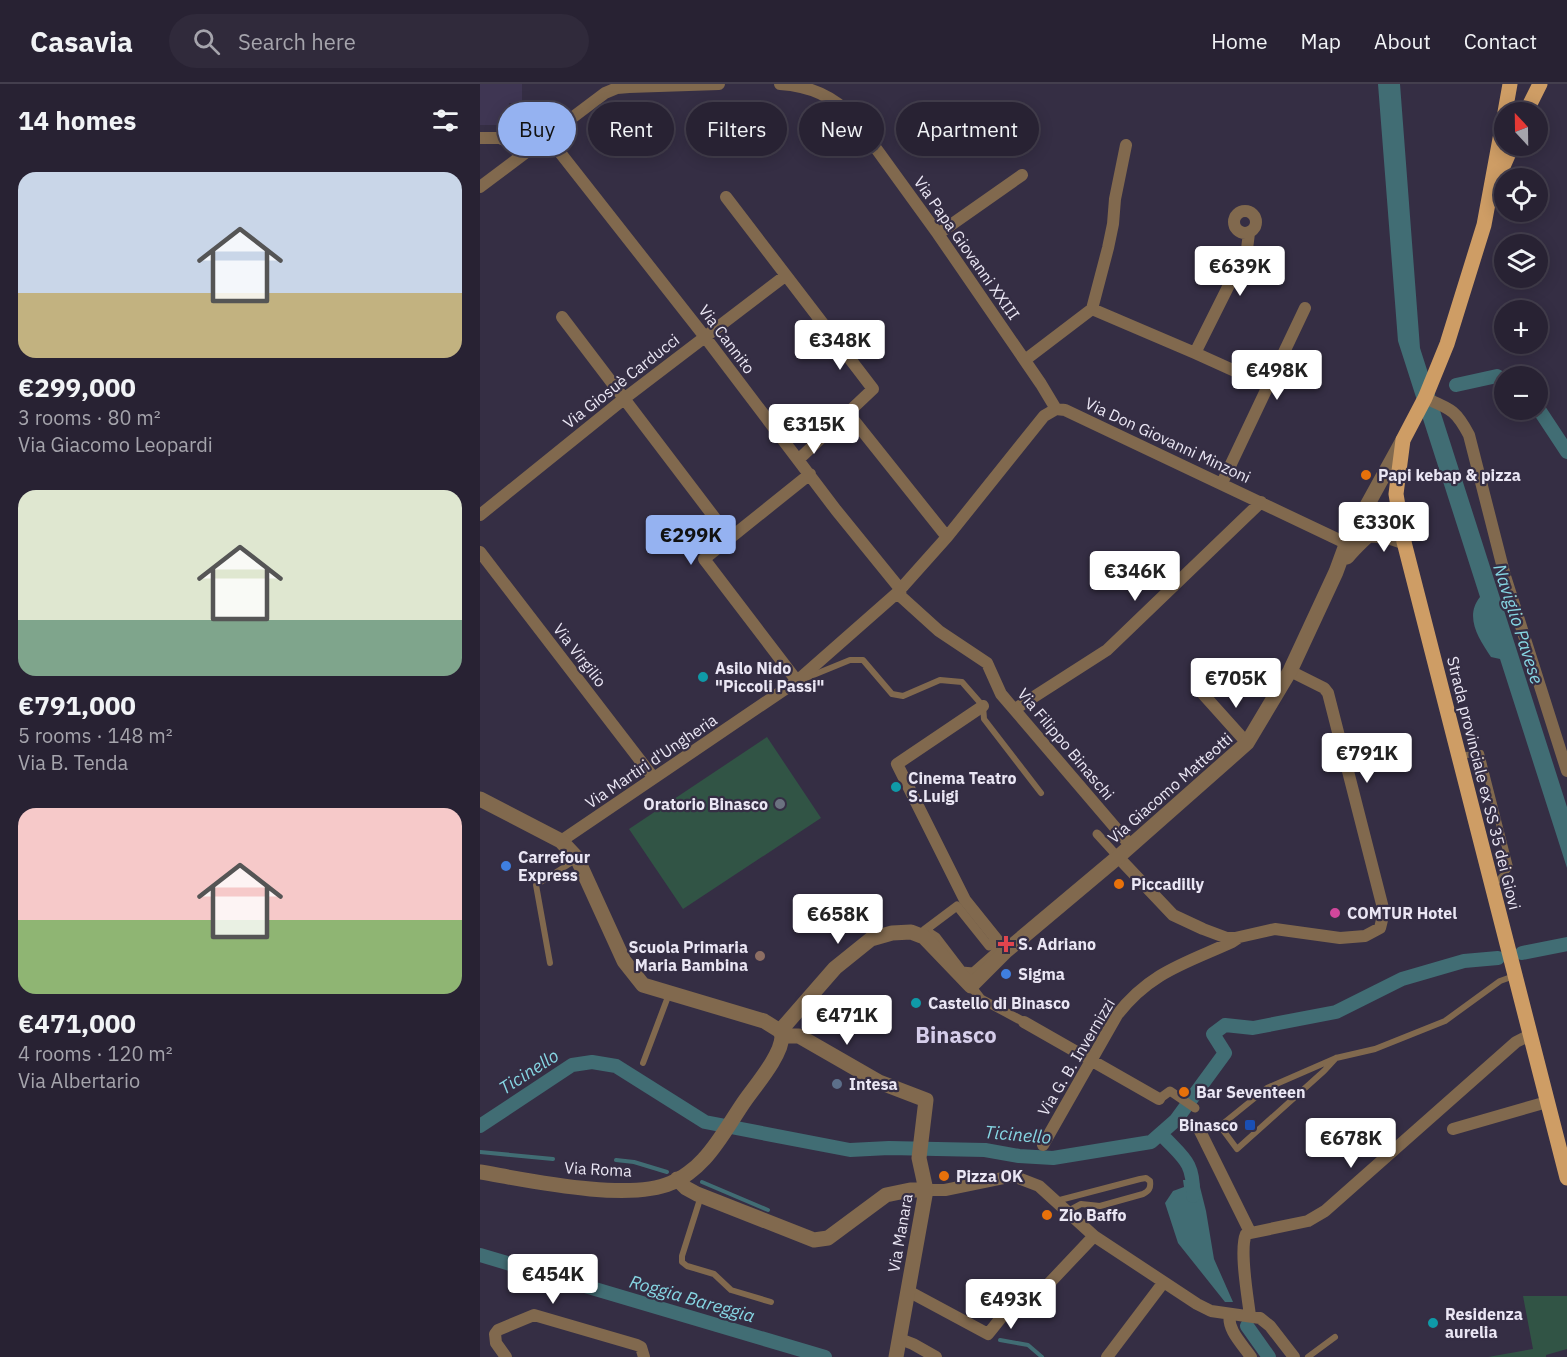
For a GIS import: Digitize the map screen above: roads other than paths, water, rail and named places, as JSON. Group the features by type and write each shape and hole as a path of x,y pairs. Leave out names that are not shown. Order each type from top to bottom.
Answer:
{"main road":[{"path":"1507,102 1510,84"},
{"path":"1531,102 1540,84"},
{"path":"1425,398 1447,344 1484,225 1498,156"},
{"path":"1491,196 1508,156"},
{"name":"Strada provinciale ex SS 35 dei Giovi","path":"1425,398 1403,440 1396,494 1404,542 1567,1178"}],"street":[{"path":"576,115 605,93 617,88 719,84"},
{"name":"Via Papa Giovanni XXIII","path":"780,84 813,89 844,107 854,118 938,234 1056,409"},
{"path":"480,138 498,138"},
{"path":"1025,360 1092,309 1110,240 1115,199 1126,145"},
{"path":"480,187 521,156"},
{"name":"Via Cannito","path":"564,156 899,592"},
{"path":"938,234 1022,175"},
{"path":"726,197 873,389 798,460"},
{"path":"1195,353 1247,249 1249,233"},
{"name":"Via Giosuè Carducci","path":"480,515 625,398 785,276"},
{"path":"1222,483 1305,308"},
{"path":"1092,309 1268,386"},
{"path":"562,317 730,538"},
{"path":"1425,398 1444,406 1459,416 1469,435 1505,576 1567,771"},
{"path":"899,592 947,537 1044,416 1056,409"},
{"name":"Via Don Giovanni Minzoni","path":"1056,409 1065,410 1351,545"},
{"path":"848,413 947,537"},
{"name":"Via Giacomo Matteotti","path":"971,986 1006,951 1131,846 1247,743 1290,670 1351,545 1362,515 1403,440"},
{"path":"797,681 704,559 810,474"},
{"path":"1015,708 1107,650 1261,502"},
{"path":"1362,515 1377,506 1398,509"},
{"name":"Via Giacomo Matteotti","path":"1351,545 1371,535 1398,509"},
{"path":"1371,535 1386,536 1404,542"},
{"name":"Via Virgilio","path":"480,552 653,777"},
{"name":"Via Martiri d'Ungheria","path":"561,841 797,681 899,592"},
{"name":"Via Filippo Binaschi","path":"899,592 939,631 987,663 1001,694 1131,846"},
{"path":"1097,834 1173,915 1219,936 1239,937 1275,928 1352,938 1372,934 1380,928 1384,912 1330,698 1324,688 1290,670"},
{"path":"1203,694 1247,743"},
{"path":"983,706 897,764 965,900 1006,951"},
{"path":"481,801 561,841 578,858 624,961 643,985 764,1021 781,1033"},
{"path":"957,906 989,946 993,942 999,951 973,972 968,973 962,971 936,937 925,930 957,906"},
{"path":"1203,929 1208,941 1203,954"},
{"name":"Via Roma","path":"480,1172 558,1185 616,1191 670,1184 704,1159 780,1047 781,1033 835,968 871,939 892,933 911,932 924,937 971,986"},
{"name":"Via G. B. Invernizzi","path":"1043,1145 1117,1015 1139,991 1162,973 1239,937"},
{"path":"971,986 981,999 1159,1099 1170,1091 1195,1108"},
{"name":"Via Manara","path":"781,1033 799,1036 879,1082 926,1100 919,1158 926,1190 896,1357"},
{"path":"1250,1316 1244,1240 1246,1234 1308,1221 1325,1212 1516,1042 1530,1035"},
{"path":"1453,1130 1547,1102"},
{"path":"1200,1131 1250,1232"},
{"path":"677,1179 686,1188 701,1195 814,1240 828,1238 886,1195 910,1190 945,1190 1013,1176 1039,1186 1094,1236 1211,1311 1260,1318 1270,1326 1294,1357"},
{"path":"908,1291 988,1334 1016,1302 1026,1296 1040,1293 1094,1236"},
{"path":"1107,1357 1163,1282"},
{"path":"1230,1314 1231,1327 1251,1357"},
{"path":"506,1357 496,1343 495,1334 498,1330 529,1315 534,1315 637,1345 641,1347 644,1357"},
{"path":"900,1339 936,1357"}],"lane":[{"path":"797,681 850,660 863,660 892,694 903,696 940,680 962,682 983,706 984,719 1041,793"},
{"path":"1459,756 1481,753 1510,867 1492,887"},
{"path":"550,963 536,885 578,858"},
{"path":"1336,1058 1237,1149 1220,1126 1267,1088 1336,1058 1375,1049 1445,1022 1500,981 1515,976"},
{"path":"643,1063 669,994"},
{"path":"1056,1201 1140,1179 1146,1178 1150,1181 1151,1186 1143,1194 1100,1206 1081,1204 1067,1212"},
{"path":"701,1195 682,1262 687,1266 714,1274 731,1290 771,1302"},
{"path":"1308,1357 1335,1337"}],"waterway":[{"path":"1456,385 1494,377"},
{"path":"1546,420 1567,452"},
{"name":"Ticinello","path":"1522,953 1567,944"},
{"name":"Ticinello","path":"480,1126 572,1065 592,1062 616,1066 705,1122 850,1150 889,1148 985,1150 1019,1156 1053,1158 1151,1142 1176,1120 1225,1053 1213,1034 1225,1025 1253,1028 1336,1012 1402,979 1464,961 1498,958"},
{"path":"1161,1134 1186,1161 1192,1175 1193,1196"},
{"path":"480,1152 553,1159"},
{"path":"616,1160 634,1162 667,1172"},
{"path":"702,1182 768,1210"},
{"name":"Roggia Bareggia","path":"480,1255 825,1357"},
{"path":"1247,1326 1269,1357"},
{"path":"1000,1340 1028,1345 1042,1357"}],"place":[{"name":"Papi kebap & pizza","path":"1366,475"},
{"name":"Asilo Nido \"Piccoli Passi\"","path":"703,677"},
{"name":"Cinema Teatro S.Luigi","path":"896,787"},
{"name":"Oratorio Binasco","path":"780,804"},
{"name":"Carrefour Express","path":"506,866"},
{"name":"Piccadilly","path":"1119,884"},
{"name":"COMTUR Hotel","path":"1335,913"},
{"name":"S. Adriano","path":"1006,944"},
{"name":"Scuola Primaria Maria Bambina","path":"760,956"},
{"name":"Sigma","path":"1006,974"},
{"name":"Castello di Binasco","path":"916,1003"},
{"name":"Intesa","path":"837,1084"},
{"name":"Bar Seventeen","path":"1184,1092"},
{"name":"Binasco","path":"1250,1125"},
{"name":"Pizza OK","path":"944,1176"},
{"name":"Zio Baffo","path":"1047,1215"},
{"name":"Residenza aurelia","path":"1433,1323"}],"district":[{"name":"Binasco","path":"956,1035"}],"water label":[{"name":"Naviglio Pavese","path":"1518,624"}]}
